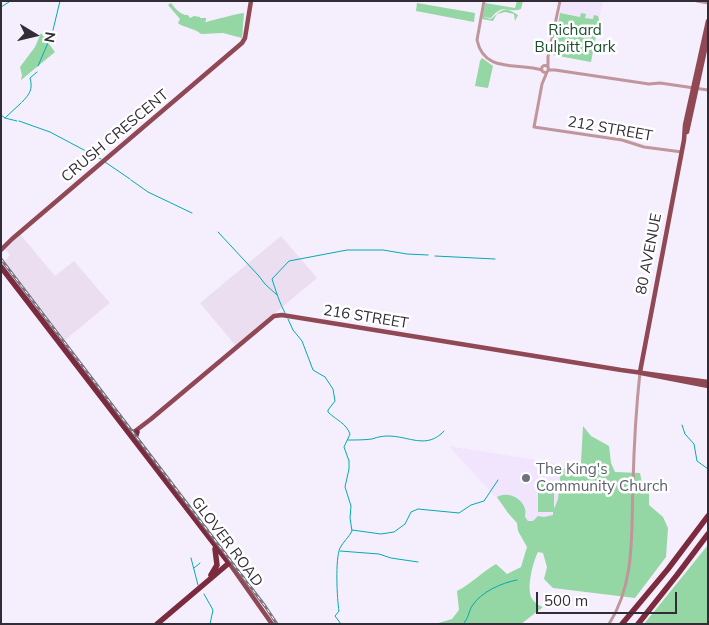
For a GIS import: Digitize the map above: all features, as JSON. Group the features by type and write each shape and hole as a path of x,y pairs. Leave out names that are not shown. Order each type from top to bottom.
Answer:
{"highway":[{"name":"GLOVER ROAD","path":"1,267 161,476"},
{"path":"137,432 136,440 141,448"},
{"name":"GLOVER ROAD","path":"129,433 228,563"},
{"path":"622,624 668,569 708,516"},
{"path":"638,624 708,534"},
{"path":"205,584 217,565 212,542"},
{"path":"157,624 228,563"}],"main road":[{"name":"CRUSH CRESCENT","path":"1,250 244,41 251,1"},
{"name":"80 AVENUE","path":"640,372 708,21"},
{"name":"80 AVENUE","path":"695,88 708,36"},
{"name":"216 STREET","path":"129,433 134,432 151,419 274,316 282,315 708,382"},
{"name":"216 STREET","path":"640,372 645,375 708,386"},
{"path":"129,433 134,434 151,419"},
{"name":"GLOVER ROAD","path":"228,563 272,624"}],"street":[{"path":"484,1 477,32 477,43 486,57 496,63 649,84 660,83 708,90"},
{"path":"546,69 560,1"},
{"path":"697,1 708,3"},
{"name":"212 STREET","path":"546,69 534,127 622,140 644,147 682,152"},
{"path":"609,624 623,597 629,574 635,424 640,372"}],"shaded area":[{"path":"562,1 603,1 599,20 560,13"},
{"path":"20,234 55,276 74,261 110,303 65,340 5,261 10,255 5,249"},
{"path":"281,236 317,278 236,346 200,303"},
{"path":"449,446 579,467 547,554"}],"green space":[{"path":"517,1 523,1 521,9 503,9 495,13 491,18 482,17 485,3 515,8"},
{"path":"171,3 178,11 188,15 190,18 194,16 206,18 206,21 204,21 206,22 244,13 242,38 223,33 201,34 196,30 180,25 178,23 180,19 168,5"},
{"path":"417,3 475,13 474,22 416,11"},
{"path":"504,10 510,10 518,15 515,21 514,14 505,12 497,14 493,21 482,19 482,17 491,19 498,13"},
{"name":"Richard Bulpitt Park","path":"560,13 580,17 581,13 586,14 585,18 593,19 594,15 598,16 599,20 591,62 553,55"},
{"path":"41,33 55,52 21,80 20,67 35,47"},
{"path":"482,58 493,66 488,88 475,86"},
{"path":"583,426 591,436 609,446 611,463 615,472 640,473 643,488 649,492 649,505 663,517 668,528 666,557 635,598 553,588 544,579 547,567 543,553 538,552 532,569 530,590 534,601 543,607 521,624 435,624 452,619 459,610 457,591 491,567 496,564 507,574 521,567 527,547 518,531 517,523 497,497 509,495 521,501 525,517 528,521 533,521 538,516 553,515 553,512 538,512 538,481 554,482 554,509 558,499 561,468 574,470 581,463"},
{"path":"708,545 708,624 644,624"}],"waterway":[{"path":"53,30 60,1"},
{"path":"1,7 9,2"},
{"path":"38,66 51,36"},
{"path":"22,102 30,91 30,78 37,72"},
{"path":"5,118 21,103"},
{"path":"1,115 17,121"},
{"path":"19,121 50,132 101,159"},
{"path":"105,162 130,179"},
{"path":"131,180 148,192 192,213"},
{"path":"218,232 277,295"},
{"path":"285,313 272,279 289,261 347,250 383,250 428,255"},
{"path":"435,256 495,259"},
{"path":"288,319 293,330 302,341 313,370 325,377 333,389 335,401 328,412 343,424 350,434 344,447 349,461 345,487 351,506 352,531 338,553 337,589 339,611 335,616 341,624"},
{"path":"682,425 685,434 694,444 697,461 708,469"},
{"path":"348,440 388,436 424,441 438,437 444,431"},
{"path":"352,530 381,534 394,532 405,524 411,512 418,509 459,513 471,505 484,501 498,480"},
{"path":"340,551 379,554 391,558 418,562"},
{"path":"191,558 198,585"},
{"path":"194,568 200,563"},
{"path":"463,624 472,606 481,596 504,583 517,580"},
{"path":"204,594 213,610 210,624"}],"railway":[{"path":"1,259 277,624"}],"place":[{"name":"The King's Community Church","path":"526,478"}]}
